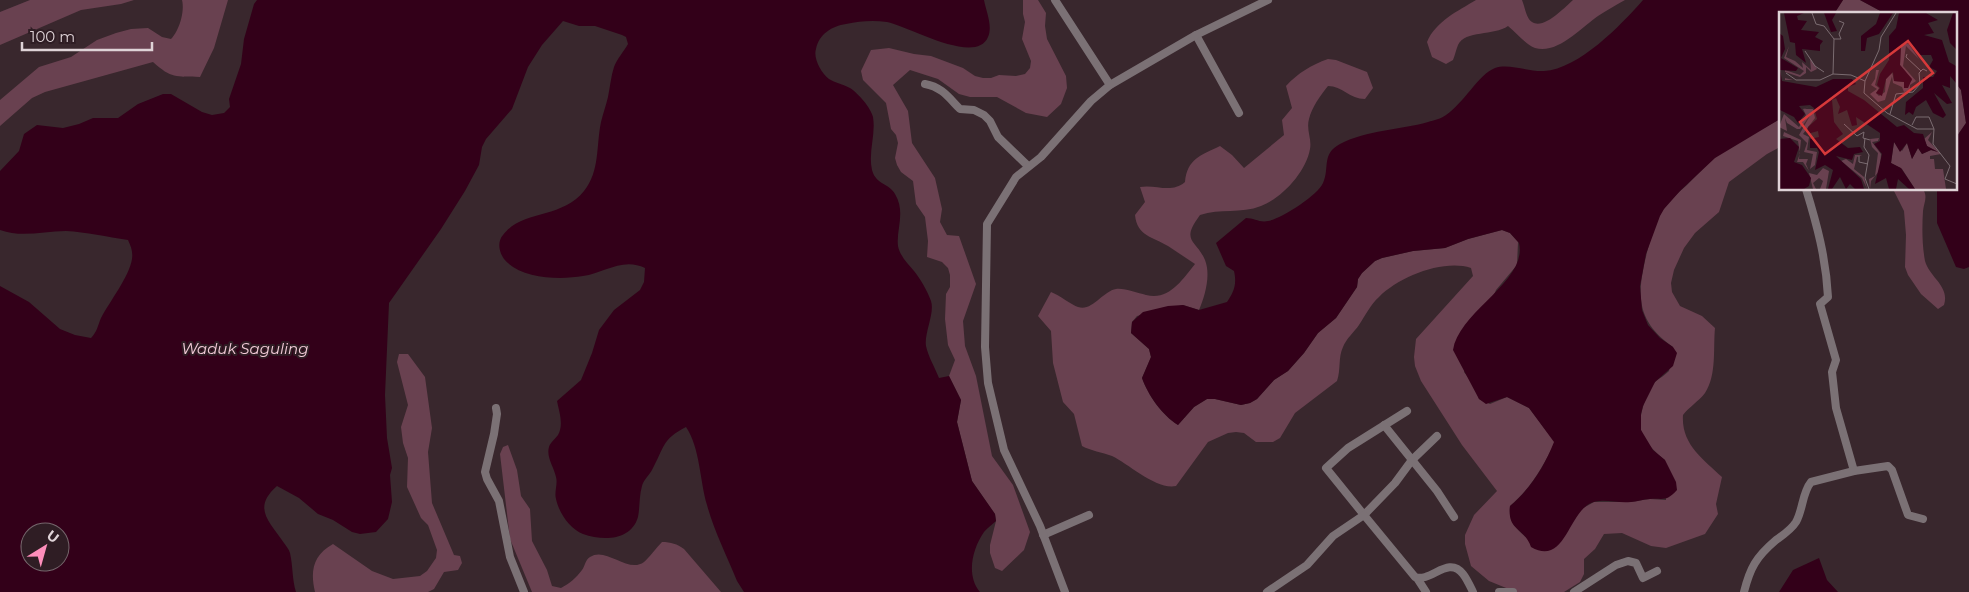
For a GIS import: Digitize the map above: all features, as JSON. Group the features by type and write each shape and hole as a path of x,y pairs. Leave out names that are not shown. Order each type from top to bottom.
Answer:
{"street":[{"path":"1055,0 1110,85"},
{"path":"1064,592 1043,535 1004,450 988,383 985,347 988,224 1016,177 1041,157 1091,101 1110,85 1196,35 1268,0"},
{"path":"1196,35 1239,113"},
{"path":"925,84 944,91 960,109 974,110 984,115 990,121 998,137 1028,166"},
{"path":"1806,190 1818,226 1828,284 1828,297 1820,304 1836,360 1832,372 1836,408 1854,471"},
{"path":"496,408 494,434 485,472 499,501 510,557 524,592"},
{"path":"1407,411 1348,448 1326,468 1412,575 1422,579 1448,567 1454,568 1462,573 1473,592"},
{"path":"1384,425 1437,491 1454,517"},
{"path":"1267,592 1307,565 1333,536 1364,515 1396,483 1412,460 1437,436"},
{"path":"1744,592 1749,572 1757,557 1795,523 1811,482 1854,471 1889,467 1908,515 1923,519"},
{"path":"1043,535 1089,515"},
{"path":"1574,592 1616,565 1628,560 1636,563 1643,578 1656,571"},
{"path":"1417,578 1426,592"},
{"path":"1499,592 1514,592"}],"shaded area":[{"path":"30,0 134,0 121,4 81,10 0,45 0,12"},
{"path":"182,0 228,0 214,48 200,77 174,76 153,62 45,92 32,98 0,126 0,100 39,67 71,57 97,40 131,29 148,28 162,37 171,39 181,21"},
{"path":"1023,0 1038,0 1046,13 1047,39 1066,76 1067,88 1061,104 1047,117 1026,113 997,97 970,97 959,94 938,79 910,70 893,85 908,111 912,143 935,178 942,209 940,222 947,235 959,236 976,284 963,321 965,346 976,376 992,456 1013,485 1030,532 1024,550 1002,571 995,568 990,553 996,521 995,514 972,481 957,422 961,400 949,376 955,360 948,345 945,319 946,294 950,287 950,275 948,268 942,262 927,257 928,241 925,217 916,204 913,181 901,172 897,165 895,158 898,143 896,135 891,129 886,103 863,80 861,71 871,50 889,48 931,56 983,78 1025,74 1030,68 1031,61 1022,39 1025,22"},
{"path":"1476,0 1522,0 1528,18 1537,24 1554,17 1573,0 1625,0 1598,16 1569,39 1552,48 1543,49 1531,46 1508,26 1495,31 1473,35 1462,40 1458,45 1453,60 1446,64 1432,57 1427,42 1436,28 1448,17"},
{"path":"1843,0 1860,0 1882,12 1835,12"},
{"path":"1328,59 1336,60 1367,72 1373,88 1365,99 1328,86 1310,115 1308,127 1310,149 1308,158 1292,183 1277,197 1261,206 1253,208 1200,215 1191,230 1190,236 1207,266 1205,292 1199,310 1183,305 1137,316 1132,322 1131,333 1149,349 1151,357 1142,378 1156,404 1166,416 1178,425 1194,407 1207,399 1241,405 1250,403 1257,399 1274,380 1288,371 1318,333 1336,318 1357,287 1358,279 1362,273 1375,261 1413,251 1445,248 1468,239 1502,230 1510,233 1518,242 1517,265 1496,290 1464,372 1474,385 1479,399 1490,404 1507,397 1529,408 1555,442 1536,477 1510,506 1510,517 1514,525 1528,539 1594,502 1666,500 1665,460 1647,442 1642,434 1640,424 1649,391 1656,381 1669,371 1673,347 1649,323 1642,305 1641,283 1651,239 1665,207 1714,158 1779,120 1779,148 1729,182 1719,212 1695,233 1684,248 1674,270 1671,283 1672,292 1680,306 1702,316 1715,328 1714,361 1709,386 1703,396 1683,415 1683,425 1689,443 1722,477 1716,504 1718,514 1705,534 1666,548 1651,546 1622,533 1604,534 1595,549 1584,559 1584,574 1580,582 1564,592 1516,592 1489,581 1471,566 1465,544 1465,535 1474,515 1497,491 1462,445 1421,381 1415,366 1414,357 1416,339 1473,276 1471,268 1460,266 1435,268 1422,272 1398,283 1379,297 1344,344 1341,351 1337,381 1295,413 1280,438 1273,442 1256,442 1244,433 1236,432 1228,433 1208,442 1176,486 1160,484 1143,476 1112,456 1082,446 1074,414 1063,402 1053,363 1051,331 1038,316 1051,292 1075,306 1083,308 1088,307 1107,293 1116,289 1154,296 1162,295 1174,288 1195,264 1142,232 1136,222 1135,215 1145,202 1140,187 1169,188 1180,186 1185,182 1186,174 1196,159 1220,146 1244,168 1284,135 1282,120 1292,108 1286,86 1295,77"},
{"path":"1956,83 1961,90 1966,123 1956,138"},
{"path":"1894,190 1923,190 1925,197 1922,230 1925,261 1927,267 1942,287 1945,298 1944,305 1938,309 1921,294 1905,267 1906,235 1904,211"},
{"path":"399,354 408,354 425,377 432,428 428,452 432,503 454,555 460,556 462,563 458,570 444,572 434,589 428,592 315,592 313,570 317,558 326,548 333,544 372,571 393,579 420,576 427,571 436,558 437,550 428,525 421,518 407,487 408,458 403,443 401,427 408,405 397,362"},
{"path":"508,445 517,470 521,496 530,509 532,541 547,570 552,586 561,588 573,580 590,557 603,555 631,565 638,565 644,562 662,542 665,542 684,549 721,592 532,592 510,539 500,454 503,447"}],"water":[{"name":"Waduk Saguling","path":"257,0 984,0 990,28 988,37 981,45 970,47 956,46 887,22 866,21 841,25 831,29 820,39 815,53 818,65 826,76 853,90 872,113 874,130 871,157 872,170 876,179 895,194 900,207 898,246 900,253 921,281 931,301 932,311 926,335 927,350 939,378 949,376 961,400 957,422 972,481 995,514 996,521 984,532 976,546 972,562 973,578 980,592 744,592 737,581 713,524 694,444 686,427 668,440 644,482 640,494 638,517 629,531 615,537 599,538 578,532 566,520 556,499 555,473 548,451 561,427 557,401 581,380 599,330 614,310 640,290 644,282 645,268 629,264 583,276 552,278 530,274 511,266 504,259 499,247 503,235 511,227 531,217 565,206 575,200 584,191 593,175 597,158 599,131 613,70 628,44 626,37 622,35 595,26 579,26 563,21 542,45 528,67 512,109 486,139 482,147 479,165 465,191 389,303 385,395 387,438 392,468 390,475 392,502 388,519 376,532 360,534 352,532 333,520 318,514 299,498 277,486 265,501 264,508 269,521 290,552 296,592 0,592 0,286 29,302 60,329 75,335 91,338 127,273 130,266 132,249 128,240 89,233 57,231 16,234 0,230 0,171 19,151 24,134 37,125 63,128 93,118 118,118 138,104 163,94 171,94 202,112 212,115 224,113 230,107 229,99 241,64 244,39 254,4"},
{"path":"1643,0 1843,0 1835,12 1779,12 1779,120 1715,158 1680,191 1660,216 1646,254 1640,286 1642,310 1648,325 1660,338 1673,347 1677,353 1673,366 1655,382 1643,406 1641,430 1653,450 1665,460 1676,482 1677,490 1673,494 1665,499 1647,499 1633,502 1599,501 1589,504 1582,510 1558,545 1551,550 1542,551 1531,547 1524,536 1513,525 1510,506 1536,477 1554,442 1529,408 1507,397 1486,404 1479,399 1453,350 1458,336 1467,322 1504,283 1519,257 1519,243 1510,233 1502,230 1468,239 1445,248 1413,251 1375,261 1362,273 1358,279 1357,287 1336,318 1318,333 1288,371 1274,380 1257,399 1250,403 1241,405 1207,399 1194,407 1178,425 1161,410 1152,398 1142,378 1151,357 1149,349 1131,333 1132,322 1143,312 1168,306 1183,305 1199,310 1227,302 1234,288 1234,271 1226,266 1216,243 1246,218 1268,221 1290,211 1307,200 1323,183 1330,152 1340,144 1361,136 1442,118 1459,104 1483,76 1495,68 1506,66 1544,71 1571,63 1598,44"},
{"path":"1860,0 1969,0 1969,267 1964,269 1956,267 1937,223 1937,190 1956,190 1956,138 1966,123 1961,90 1956,83 1956,12 1882,12"},
{"path":"1819,558 1827,580 1838,592 1779,592 1793,570"}]}
